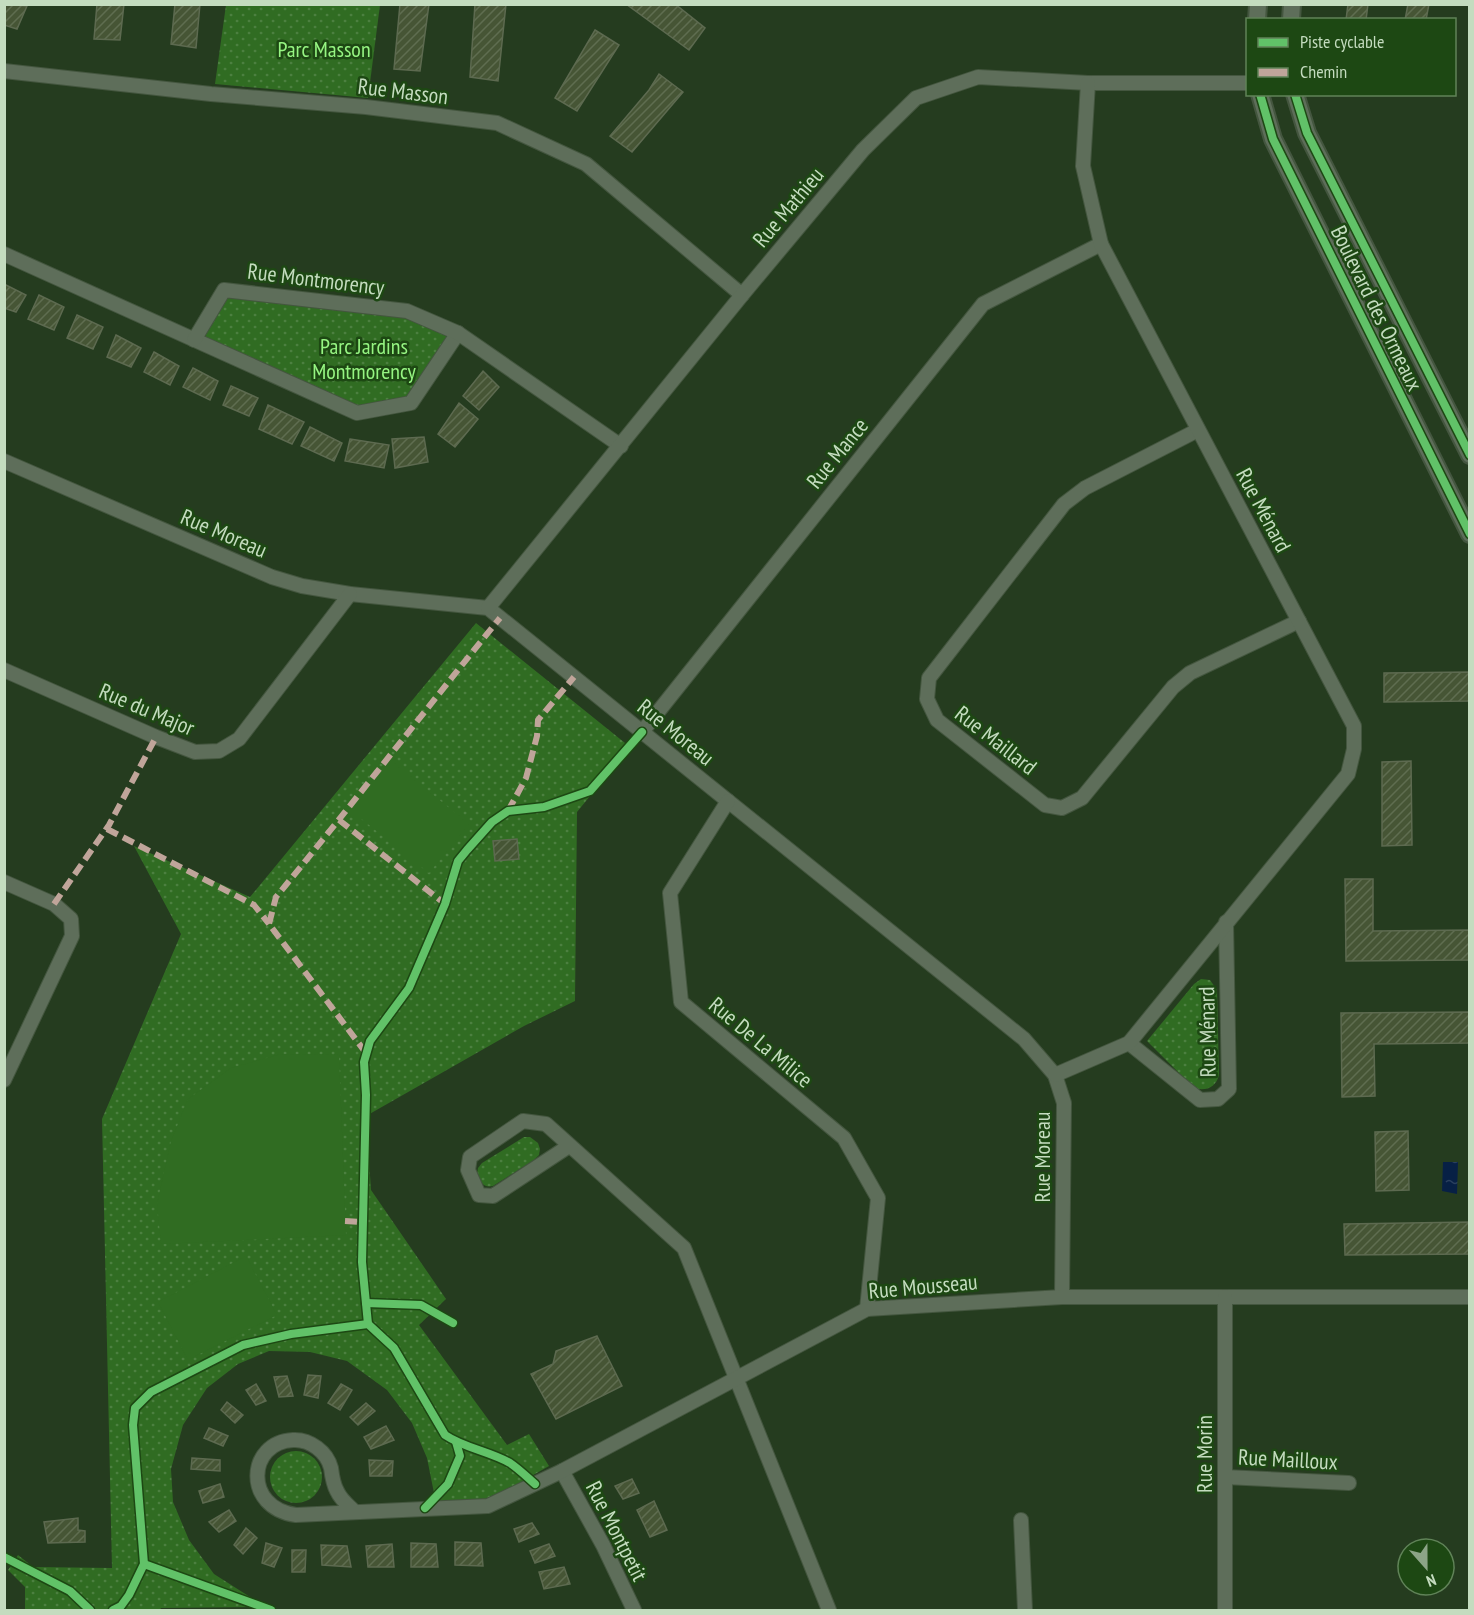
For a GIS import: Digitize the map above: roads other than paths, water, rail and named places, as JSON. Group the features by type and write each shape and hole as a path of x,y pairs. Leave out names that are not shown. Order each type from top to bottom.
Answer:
{"street":[{"name":"Rue Masson","path":"4,71 211,94 375,108 497,123 586,164 742,295"},
{"name":"Rue Mathieu","path":"488,608 863,150 916,98 978,77 1088,83 1246,83"},
{"name":"Rue Ménard","path":"1055,1075 1129,1043 1348,774 1354,749 1354,726 1101,244 1083,166 1088,83"},
{"name":"Boulevard des Ormeaux","path":"1261,96 1273,139 1470,534"},
{"name":"Boulevard des Ormeaux","path":"1296,96 1311,141 1470,455"},
{"name":"Rue Mance","path":"642,732 983,304 1101,244"},
{"path":"4,254 357,414 411,403 458,333"},
{"name":"Rue Montmorency","path":"194,340 224,290 407,311 458,333 621,446"},
{"name":"Rue Maillard","path":"1198,430 1085,488 1064,504 929,678 927,699 937,720 1045,805 1062,808 1082,798 1173,687 1190,673 1299,621"},
{"name":"Rue Moreau","path":"4,461 272,576 302,586 350,594 488,608 1024,1039 1055,1075 1064,1103 1062,1297"},
{"name":"Rue du Major","path":"4,670 195,752 219,751 239,739 350,594"},
{"name":"Rue De La Milice","path":"728,801 670,893 681,1002 844,1138 878,1198 867,1309"},
{"path":"4,882 54,904 71,919 72,936 4,1080"},
{"name":"Rue Ménard","path":"1129,1043 1200,1100 1218,1099 1229,1089 1226,922"},
{"path":"569,1146 493,1196 479,1195 468,1170 470,1157 523,1121 546,1124 684,1248 829,1611"},
{"name":"Rue Mousseau","path":"355,1512 336,1490 326,1458 312,1444 293,1440 284,1442 275,1445 262,1460 257,1478 262,1497 277,1510 296,1515 488,1506 562,1471 867,1309 1062,1297 1470,1297"},
{"name":"Rue Morin","path":"1225,1611 1226,1297"},
{"name":"Rue Montpetit","path":"562,1471 603,1545 634,1611"},
{"name":"Rue Mailloux","path":"1225,1478 1349,1483"},
{"path":"1021,1520 1025,1611"}],"water":[{"path":"1443,1162 1458,1162 1457,1194 1442,1191"}],"park label":[{"name":"Parc Masson","path":"324,49"},
{"name":"Parc Jardins Montmorency","path":"364,358"}]}
